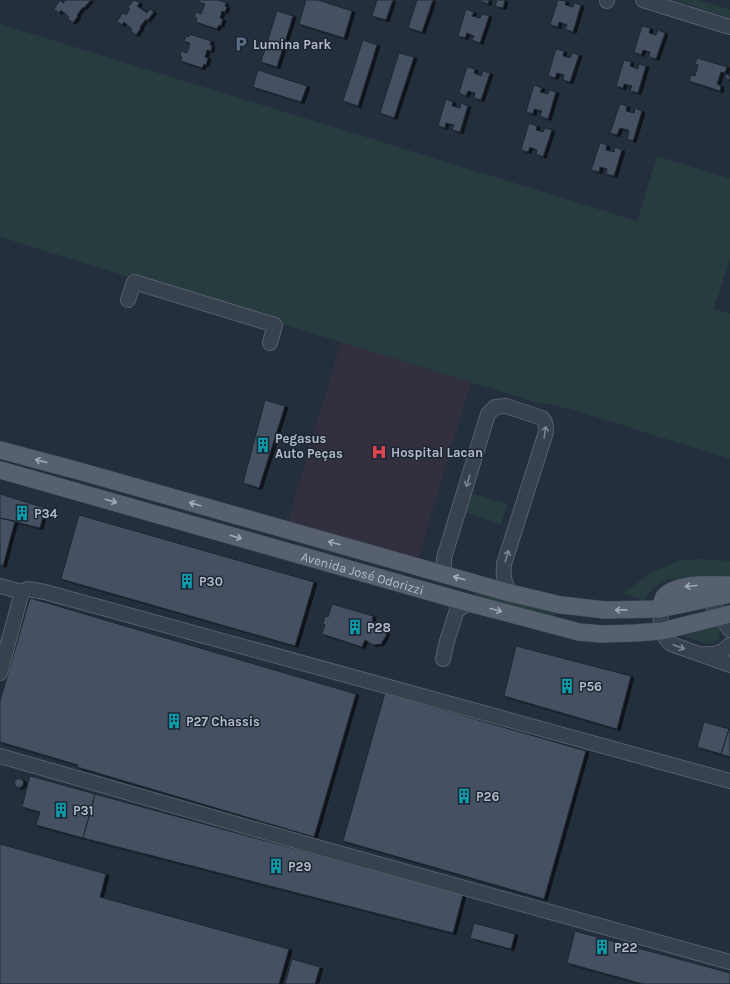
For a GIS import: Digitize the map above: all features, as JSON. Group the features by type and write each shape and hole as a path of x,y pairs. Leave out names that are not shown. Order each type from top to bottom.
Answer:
{"main road":[{"name":"Avenida José Odorizzi","path":"0,450 510,593 561,605 605,610 660,609 730,594"},
{"name":"Avenida José Odorizzi","path":"0,470 455,604 581,632 602,634 635,634 727,620"},
{"path":"660,609 663,598 678,588 730,585"}],"street":[{"path":"643,0 730,27"},
{"path":"128,300 134,282 187,297 275,325 270,344"},
{"path":"437,572 444,566 444,558 488,414 495,407 506,406 542,418 545,421 546,426 546,432 504,564 503,576 510,593"},
{"path":"74,491 79,471"},
{"path":"0,586 22,592 28,589 44,592 730,781"},
{"path":"0,673 22,592"},
{"path":"709,599 727,620"},
{"path":"443,660 455,604"},
{"path":"660,609 662,631 671,644 703,654 730,665"},
{"path":"703,654 717,654 722,652 730,645"},
{"path":"0,756 324,849 730,962"}],"shaded area":[{"name":"Hospital Lacan","path":"341,342 471,382 418,558 288,521"}],"green space":[{"path":"674,0 698,0 730,10 730,18"},
{"path":"0,24 637,221 657,156 730,179 730,258 714,308 730,314 730,459 571,409 535,402 0,237"},
{"path":"471,493 507,504 501,524 466,513"},
{"path":"702,559 730,561 730,576 669,579 653,588 644,600 623,593 651,573 680,560"},
{"path":"475,592 558,613 545,619 473,598"},
{"path":"716,624 720,629 719,639 713,643 709,644 679,635"}],"building":[{"path":"60,0 63,3 65,0 91,0 84,8 83,7 73,23 61,10 59,13 54,9"},
{"path":"134,0 140,3 137,6 147,13 150,9 154,12 147,21 146,19 136,35 124,22 122,25 117,21 123,13 126,15 130,9 128,7"},
{"path":"200,0 218,0 226,3 225,6 227,7 225,12 222,11 220,18 223,19 221,26 219,25 217,29 196,22 197,18 194,17 196,12 201,14 205,4 199,2"},
{"path":"306,0 318,0 352,11 344,38 299,24"},
{"path":"377,0 393,0 386,20 372,16"},
{"path":"417,0 433,0 422,32 408,28"},
{"path":"489,0 488,4 480,1"},
{"path":"493,0 505,0 503,8 495,6 497,1"},
{"path":"558,0 566,1 565,5 573,7 574,3 581,5 573,32 565,29 567,25 559,22 558,27 550,25"},
{"path":"466,9 474,12 472,16 480,18 482,14 489,16 480,43 472,40 474,36 467,33 465,38 458,36"},
{"path":"277,11 293,16 277,67 261,62"},
{"path":"642,26 650,28 649,33 656,35 658,30 665,33 656,59 649,57 650,52 643,50 641,55 634,52"},
{"path":"189,34 211,41 211,51 207,50 205,57 208,58 206,65 204,64 202,68 181,61 181,51 187,53 190,43 184,41 186,36 189,37"},
{"path":"363,40 377,45 358,106 343,101"},
{"path":"556,49 564,51 563,56 570,58 572,53 579,55 570,82 563,80 564,75 557,73 555,78 548,76"},
{"path":"399,53 414,57 394,118 380,113"},
{"path":"697,58 727,67 725,73 721,72 717,84 721,86 720,91 689,81 691,75 695,76 698,65 695,64"},
{"path":"624,60 631,62 630,66 638,69 639,64 646,66 638,93 630,91 632,86 624,84 623,88 616,86"},
{"path":"467,67 475,69 474,73 481,76 483,71 490,73 481,100 474,98 475,93 468,91 466,96 459,93"},
{"path":"258,70 307,86 301,102 253,87"},
{"path":"726,74 730,76 730,80 725,78"},
{"path":"534,85 542,88 540,92 548,94 549,90 556,92 548,119 540,116 542,111 534,109 533,114 526,112"},
{"path":"446,99 453,102 452,106 460,108 461,103 468,106 460,132 452,130 454,125 446,123 445,128 438,126"},
{"path":"620,104 627,106 626,111 634,113 635,108 642,111 633,141 627,139 629,132 628,130 620,128 617,135 610,133"},
{"path":"529,123 537,126 536,130 543,132 545,128 552,130 543,157 536,154 537,150 530,147 528,152 521,150"},
{"path":"600,143 607,145 606,150 614,152 615,147 622,150 614,176 606,174 607,169 600,167 599,172 591,170"},
{"name":"Pegasus Auto Peças","path":"265,400 285,406 259,488 243,483"},
{"name":"P34","path":"0,494 45,508 40,528 0,518"},
{"name":"P30","path":"79,515 314,582 295,646 61,579"},
{"path":"0,518 15,521 3,566 0,564"},
{"name":"P27 Chassis","path":"30,598 356,694 314,837 77,767 78,765 0,742 0,701"},
{"name":"P28","path":"332,604 373,616 372,622 383,624 386,629 386,636 381,644 373,645 365,640 362,647 322,634 325,625 323,624 325,616 328,617"},
{"name":"P56","path":"516,646 631,676 617,729 504,696"},
{"name":"P26","path":"385,693 586,751 544,899 343,841"},
{"path":"704,722 729,729 721,754 697,747"},
{"path":"729,729 730,730 730,757 721,754"},
{"name":"P31","path":"30,776 95,794 83,838 36,825 40,812 22,807"},
{"path":"19,778 24,783 19,788 14,783"},
{"name":"P29","path":"95,794 463,895 453,933 83,838"},
{"path":"0,844 106,874 100,897 289,949 279,984 0,984"},
{"path":"474,923 515,934 511,949 470,938"},
{"name":"P22","path":"575,931 730,973 730,984 643,984 567,963"},
{"path":"292,959 320,967 315,984 285,984"}],"place":[{"name":"Lumina Park","path":"241,44"},
{"name":"Pegasus Auto Peças","path":"263,445"},
{"name":"Hospital Lacan","path":"379,452"},
{"name":"P34","path":"22,513"},
{"name":"P30","path":"187,581"},
{"name":"P28","path":"355,627"},
{"name":"P56","path":"567,686"},
{"name":"P27 Chassis","path":"174,721"},
{"name":"P26","path":"464,796"},
{"name":"P31","path":"61,810"},
{"name":"P29","path":"276,866"},
{"name":"P22","path":"602,947"}]}
